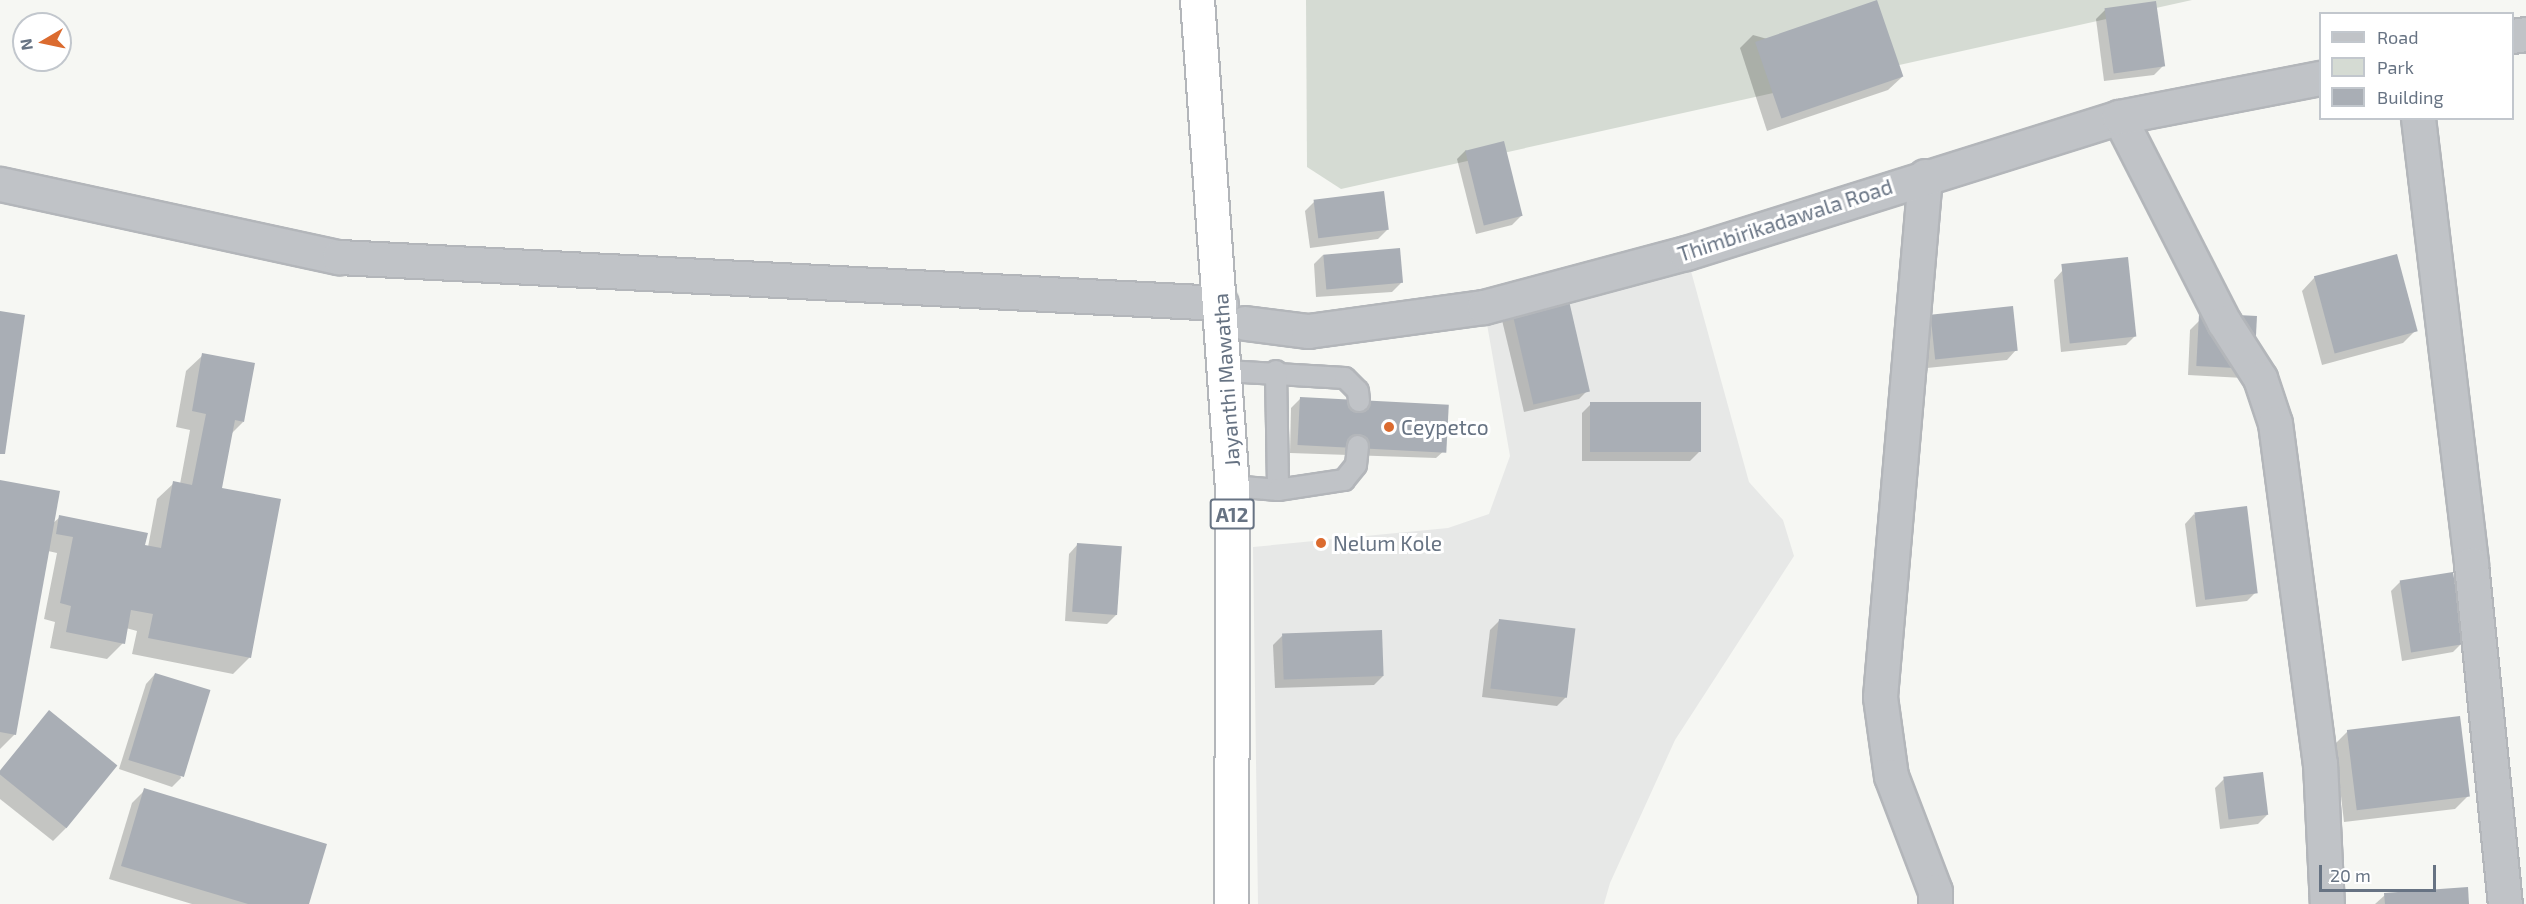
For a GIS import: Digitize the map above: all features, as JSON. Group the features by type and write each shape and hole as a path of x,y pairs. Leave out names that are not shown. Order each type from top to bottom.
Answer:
{"highway":[{"name":"Jayanthi Mawatha","path":"1197,0 1206,126 1233,313 1226,371 1232,486 1231,904"}],"street":[{"name":"Thimbirikadawala Road","path":"0,184 339,256 1233,313 1308,331 1484,307 1686,253 1925,176 2119,117 2319,78"},
{"path":"2119,117 2224,322 2260,378 2275,423 2320,763 2327,904"},
{"path":"2418,120 2471,564 2505,904"},
{"path":"1925,176 1880,697 1891,776 1935,891 1935,904"}],"lane":[{"path":"1226,371 1276,371 1345,378 1358,391 1359,401"},
{"path":"1276,371 1278,490"},
{"path":"1232,486 1278,490 1344,480 1356,465 1358,446"}],"shaded area":[{"path":"1686,253 1749,482 1783,520 1794,556 1675,740 1610,883 1604,904 1258,904 1253,547 1448,528 1489,514 1510,456 1484,307"}],"green space":[{"path":"1306,0 2192,0 1341,189 1307,167"}],"building":[{"path":"1877,0 1903,77 1781,119 1755,42"},
{"path":"2156,1 2165,66 2114,74 2105,8"},
{"path":"1504,141 1523,216 1484,225 1465,151"},
{"path":"1384,191 1389,230 1318,238 1314,200"},
{"path":"1400,248 1403,283 1326,290 1323,255"},
{"path":"2397,254 2418,331 2335,354 2314,276"},
{"path":"2128,257 2136,337 2070,344 2061,264"},
{"path":"1567,292 1590,391 1533,404 1510,305"},
{"path":"2013,306 2018,351 1935,359 1930,315"},
{"path":"0,311 25,315 5,454 0,454"},
{"path":"2199,313 2257,316 2254,369 2196,366"},
{"path":"202,353 255,363 244,422 235,420 222,488 281,499 251,658 148,638 153,614 131,610 125,644 66,632 71,606 60,603 73,537 56,534 59,515 148,533 145,545 161,548 173,481 192,485 206,414 192,411"},
{"path":"1300,397 1449,405 1446,453 1297,445"},
{"path":"1590,402 1701,402 1701,452 1590,452"},
{"path":"0,480 60,491 16,735 0,732"},
{"path":"2247,506 2258,593 2205,600 2194,512"},
{"path":"1077,543 1122,546 1117,615 1072,612"},
{"path":"2453,572 2464,644 2411,653 2400,580"},
{"path":"1499,619 1575,628 1567,698 1490,688"},
{"path":"1382,630 1384,676 1284,679 1282,633"},
{"path":"155,673 210,690 184,777 128,760"},
{"path":"49,710 117,765 66,828 0,775 0,771"},
{"path":"2460,716 2470,796 2357,810 2347,730"},
{"path":"2263,772 2268,815 2229,820 2223,777"},
{"path":"144,788 327,844 309,904 248,904 121,866"},
{"path":"2468,887 2469,904 2385,904 2384,893"}],"place":[{"name":"Ceypetco","path":"1389,427"},
{"name":"Nelum Kole","path":"1321,543"}]}
